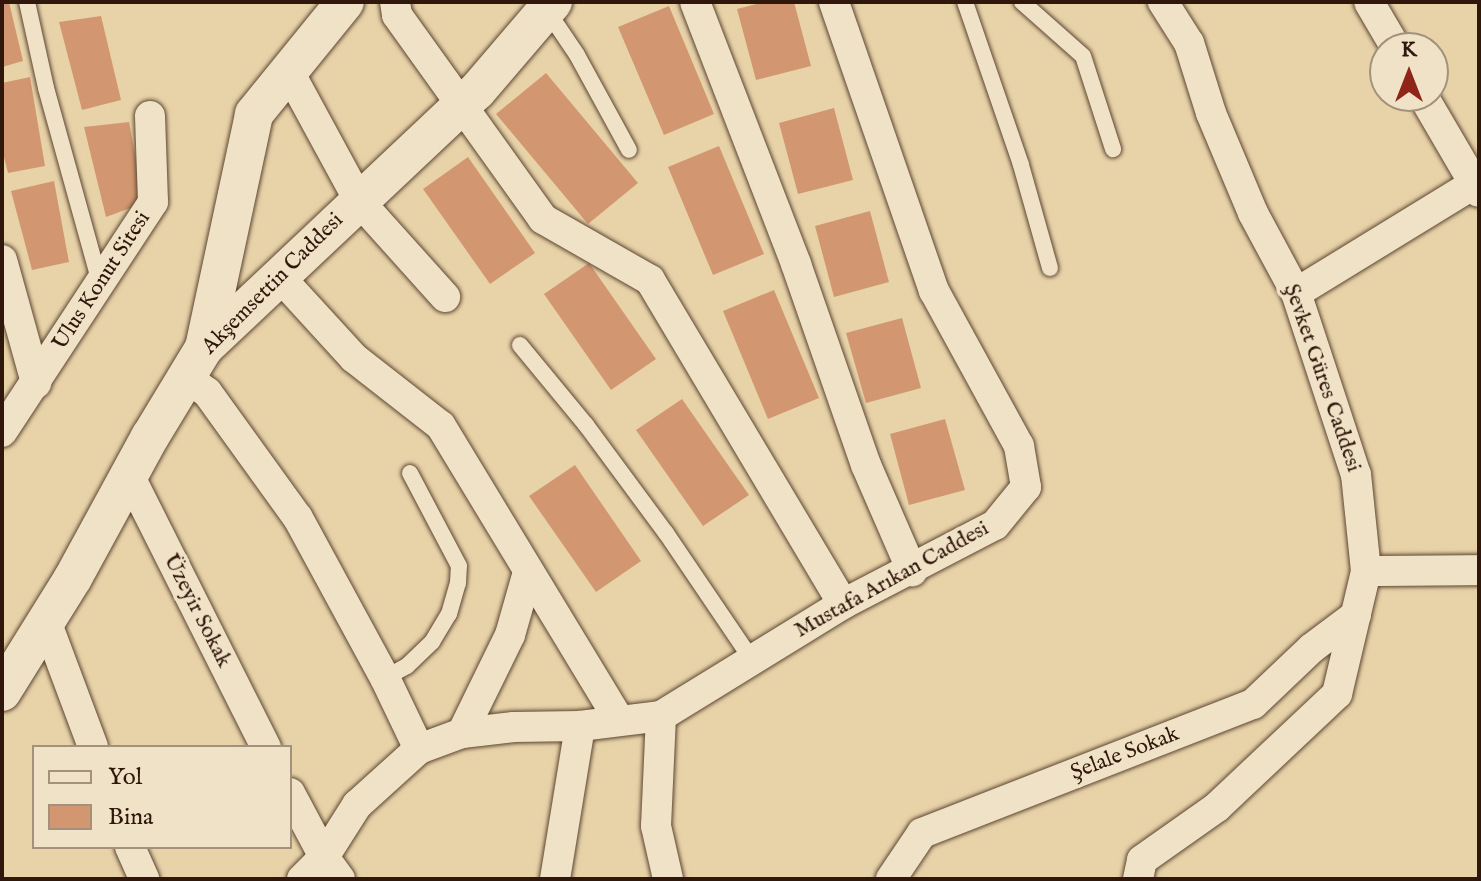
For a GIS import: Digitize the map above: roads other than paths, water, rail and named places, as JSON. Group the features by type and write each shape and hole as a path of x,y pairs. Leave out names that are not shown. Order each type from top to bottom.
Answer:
{"street":[{"path":"345,2 254,114 195,362 207,392 298,518 385,678 419,749"},
{"path":"395,2 397,15 543,219 650,280 843,604"},
{"path":"695,2 796,264 866,465 912,571"},
{"name":"Mustafa Arıkan Caddesi","path":"302,879 332,868 357,805 419,749 462,733 514,727 580,726 661,716 843,604 912,571 995,525 1026,487 1019,446 934,291 834,2"},
{"name":"Şevket Güres Caddesi","path":"1138,879 1142,860 1217,807 1337,694 1366,571 1356,475 1296,293 1253,213 1211,113 1189,43 1163,2"},
{"path":"1369,2 1387,32"},
{"name":"Akşemsettin Caddesi","path":"2,692 195,362 279,276 462,105 550,6"},
{"path":"288,70 359,201 445,297"},
{"path":"1296,293 1477,188 1432,112"},
{"name":"Ulus Konut Sitesi","path":"2,432 153,202 150,116"},
{"path":"2,260 36,383"},
{"path":"279,276 354,358 441,426 619,720"},
{"name":"Üzeyir Sokak","path":"129,475 265,745"},
{"path":"1366,571 1479,570"},
{"path":"462,733 510,635 528,572"},
{"name":"Şelale Sokak","path":"891,879 922,833 1253,704 1312,648 1356,615"},
{"path":"46,621 92,745"},
{"path":"661,716 656,826 668,879"},
{"path":"555,879 580,726"},
{"path":"292,797 332,868"},
{"path":"131,849 144,879"}],"lane":[{"path":"27,2 46,88 101,285"},
{"path":"965,2 1021,165 1050,268"},
{"path":"1022,2 1083,56 1113,149"},
{"path":"550,6 629,150"},
{"path":"520,345 586,425 666,533 752,660"},
{"path":"385,678 407,666 432,642 449,614 458,583 459,566 410,473"}]}
